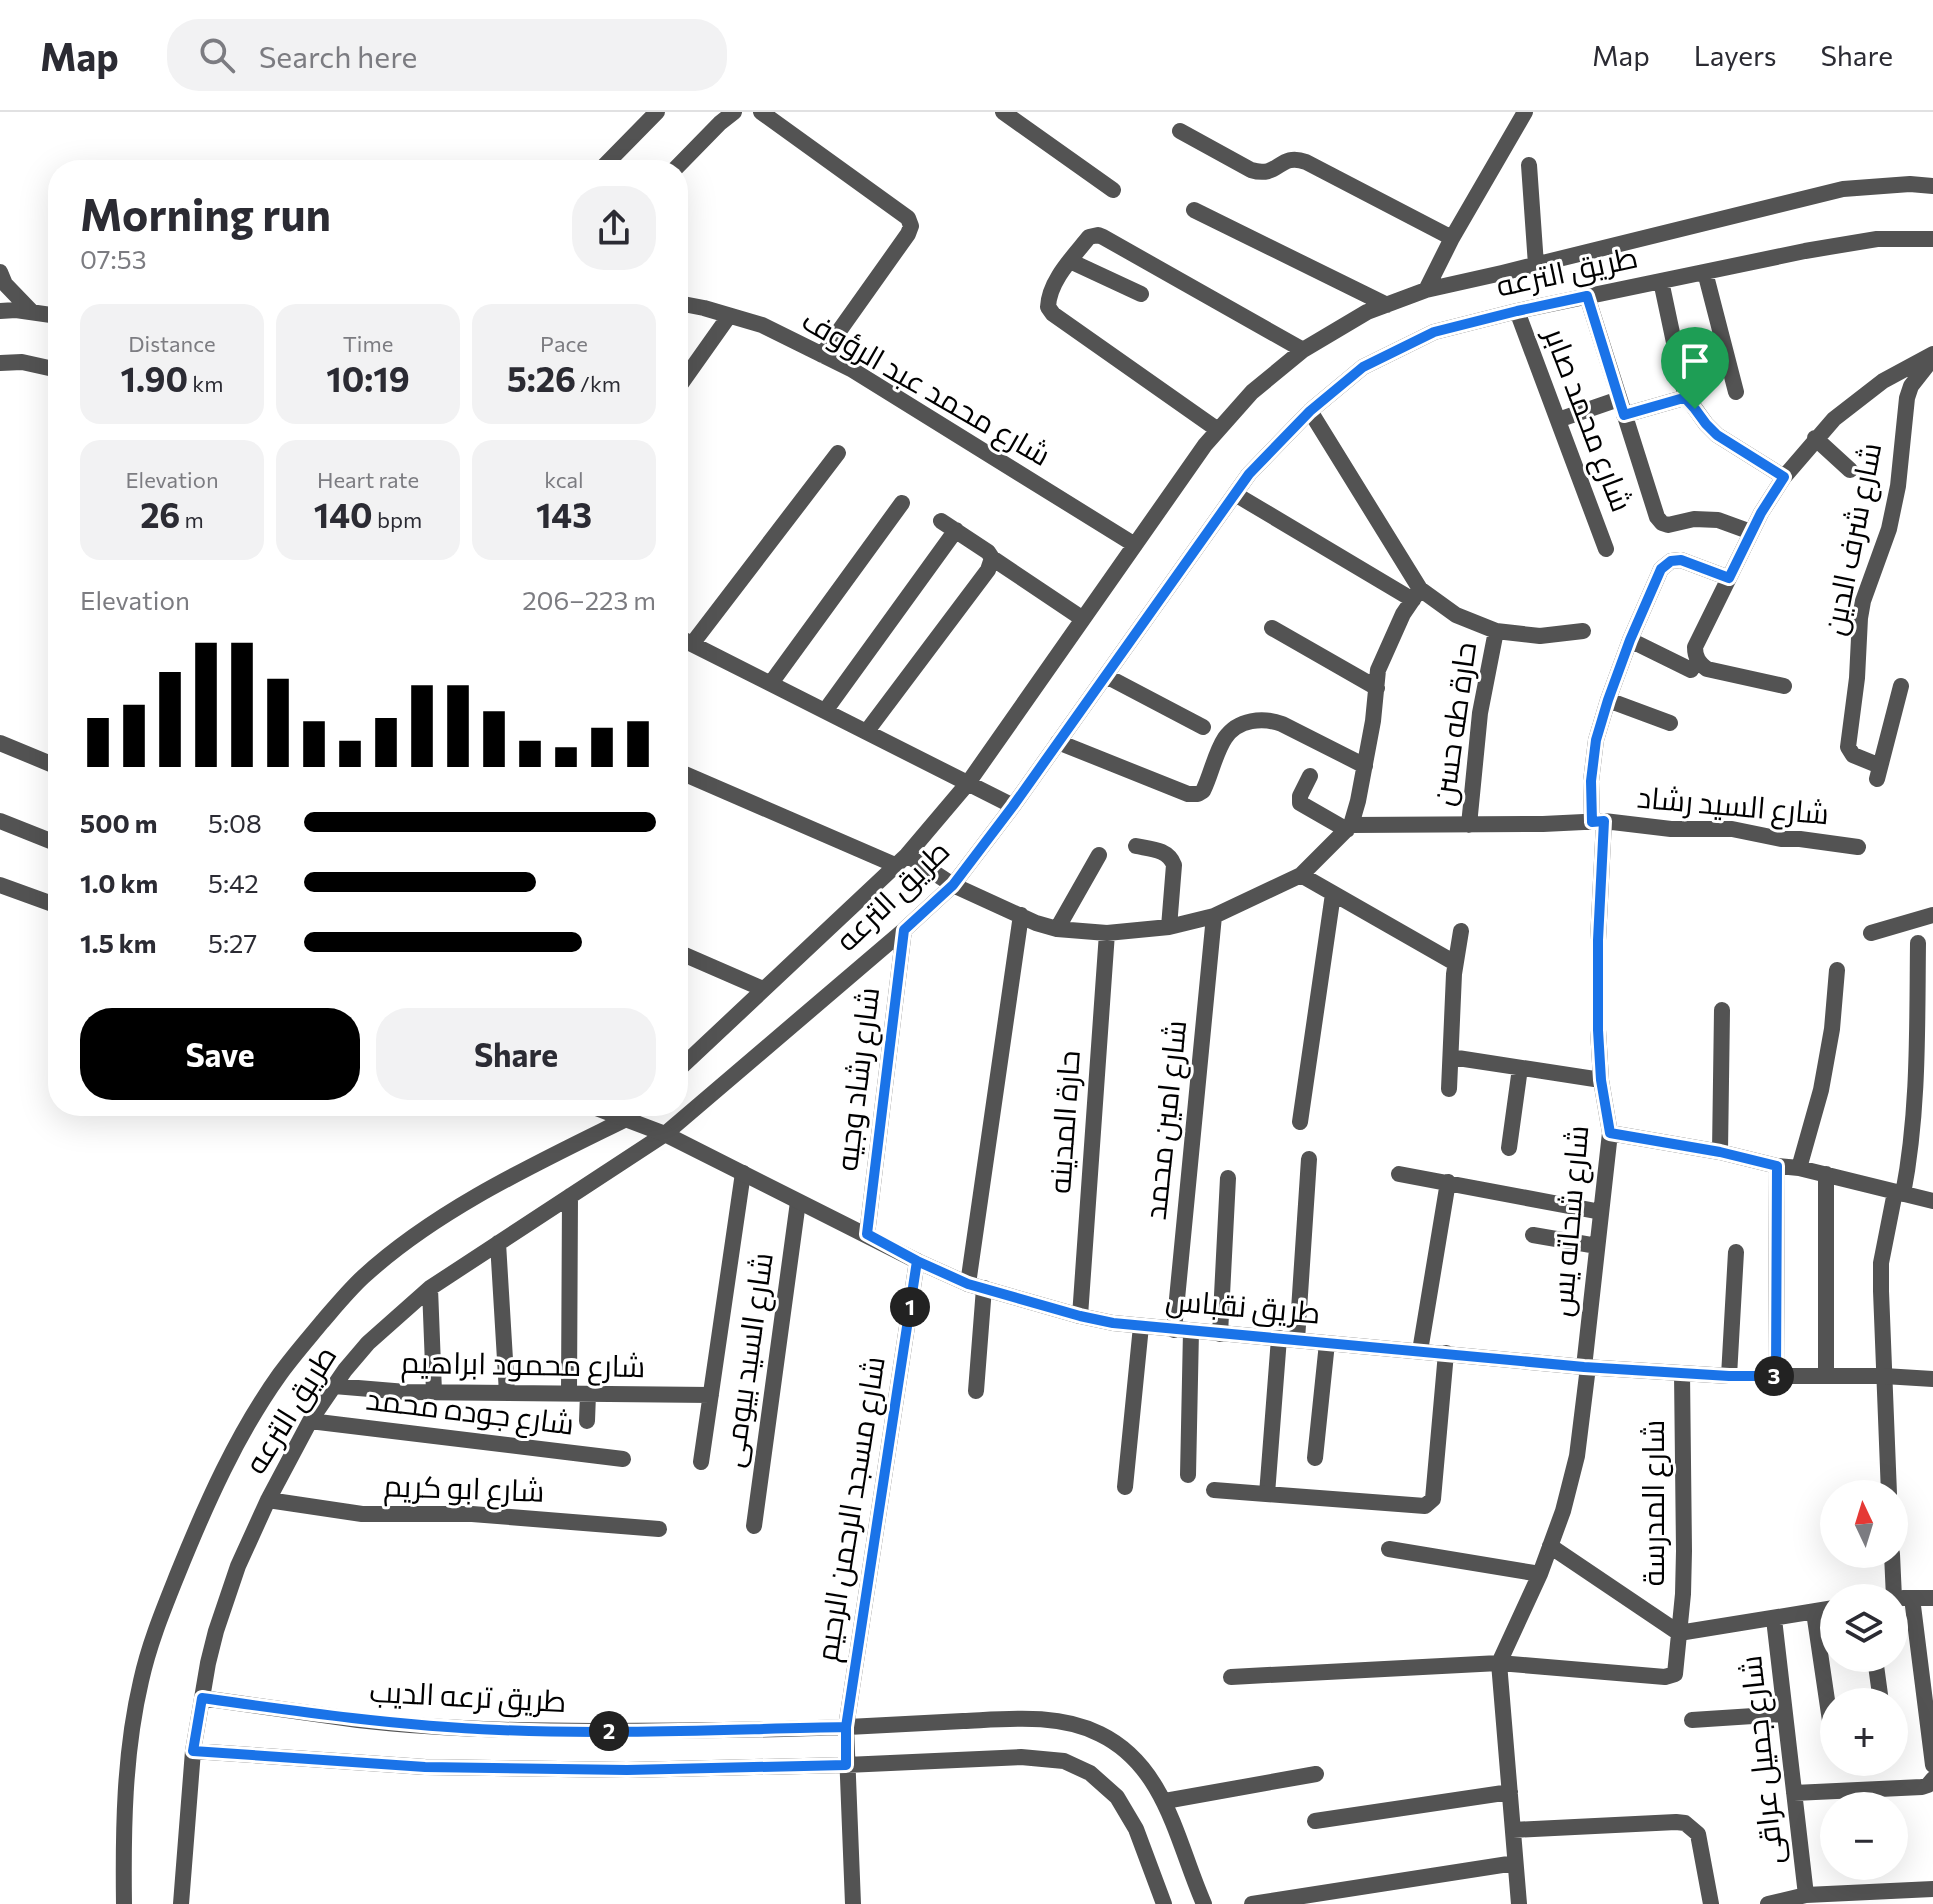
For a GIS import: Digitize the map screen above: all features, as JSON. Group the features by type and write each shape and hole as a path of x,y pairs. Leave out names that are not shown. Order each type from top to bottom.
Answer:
{"street":[{"path":"610,160 657,112"},
{"path":"684,160 734,112"},
{"path":"761,112 908,218 911,226 822,355"},
{"path":"1003,112 1113,190"},
{"path":"1426,290 1452,238 1525,112"},
{"path":"1180,131 1260,173 1274,171 1288,159 1296,158 1452,238"},
{"path":"1529,165 1536,265"},
{"name":"طريق الترعه","path":"688,1060 901,860 968,783 1205,445 1252,392 1303,350 1367,312 1426,290 1843,189 1910,184 1933,186"},
{"path":"1194,210 1387,305"},
{"path":"1218,430 1053,314 1048,307 1048,296 1053,285 1089,237 1103,237 1303,350"},
{"name":"طريق الترعه","path":"688,1114 953,885 1013,806 1249,474 1310,411 1363,367 1434,332 1517,311 1877,239 1933,239"},
{"path":"1075,255 1141,294"},
{"path":"0,272 5,284 32,312"},
{"path":"1705,272 1736,392"},
{"path":"1661,281 1686,399"},
{"path":"1587,296 1657,517 1668,525 1694,519 1718,520 1751,532"},
{"name":"شارع محمد عبد الرؤوف","path":"688,306 762,325 851,369 1135,545"},
{"path":"0,311 48,314"},
{"name":"شارع محمد صابر","path":"1517,311 1606,549"},
{"path":"688,374 729,316"},
{"path":"1784,686 1707,669 1700,664 1695,647 1751,532 1784,477 1815,438 1883,381 1933,356"},
{"name":"شارع شرف الدين","path":"1901,686 1878,772 1853,755 1848,747 1857,678 1860,618 1863,601 1889,529 1898,486 1907,398 1911,386 1933,356"},
{"path":"0,363 22,362 48,368"},
{"path":"1558,420 1622,407 1686,399 1717,435 1784,477"},
{"path":"1310,411 1416,594"},
{"path":"1815,438 1850,470"},
{"path":"688,636 838,453"},
{"path":"1235,494 1456,615 1496,631 1540,636 1583,631"},
{"path":"771,683 902,503"},
{"path":"825,711 948,526 1083,619"},
{"path":"867,731 988,570 992,558"},
{"name":"شارع شحاته يس","path":"1499,1663 1540,1574 1563,1511 1577,1456 1610,1133 1601,1080 1598,1030 1598,822 1591,781 1596,740 1630,640 1661,569 1666,564 1681,560 1729,578"},
{"path":"688,775 901,860 1036,923 1057,929 1107,933 1169,927 1214,916 1301,875 1349,828 1365,766 1378,670 1403,614 1416,594"},
{"path":"1272,628 1377,688"},
{"name":"حارة طه حسن","path":"1469,825 1480,713 1496,631"},
{"path":"1630,640 1691,670"},
{"path":"688,642 1013,806"},
{"path":"1106,676 1203,727"},
{"path":"1608,700 1670,723"},
{"path":"1058,742 1188,794 1203,791 1225,738 1236,728 1256,720 1269,719 1282,724 1365,766"},
{"path":"0,743 48,763"},
{"path":"1310,776 1300,796 1300,803 1349,828"},
{"path":"0,821 48,840"},
{"name":"شارع السيد رشاد","path":"1349,828 1598,822 1671,829 1732,829 1781,839 1858,847"},
{"path":"1136,846 1165,852 1174,865 1169,927"},
{"path":"1057,929 1099,855"},
{"path":"1301,875 1455,963"},
{"path":"0,885 48,902"},
{"path":"1300,1122 1333,894"},
{"path":"976,1391 976,1286 1021,915"},
{"path":"1871,933 1933,915"},
{"name":"شارع امين محمد","path":"1174,1330 1214,916"},
{"name":"شارع رشاد وجيه","path":"867,1234 904,930"},
{"path":"1449,1089 1455,963 1461,931"},
{"name":"حارة المدينه","path":"1080,1316 1107,933"},
{"path":"1888,1480 1881,1263 1911,1155 1915,1117 1918,943"},
{"path":"688,956 763,989"},
{"path":"1799,1168 1824,1074 1837,970"},
{"path":"1720,1152 1722,1010"},
{"path":"1451,1057 1601,1080"},
{"path":"1509,1148 1520,1068"},
{"name":"طريق نقباس","path":"618,1116 665,1134 917,1261 976,1286 1113,1323 1586,1367 1729,1376 1933,1379"},
{"name":"طريق الترعه","path":"124,1904 130,1744 141,1681 169,1595 199,1521 227,1464 279,1375 361,1278 395,1251 500,1183 629,1116"},
{"name":"طريق الترعه","path":"181,1904 193,1751 208,1663 238,1566 268,1500 310,1421 368,1343 430,1288 665,1134 686,1116"},
{"path":"1610,1133 1799,1168 1933,1201"},
{"path":"1297,1340 1309,1159"},
{"path":"1776,1376 1777,1166"},
{"path":"701,1462 743,1173"},
{"path":"1399,1174 1601,1212"},
{"path":"1826,1174 1826,1376"},
{"path":"1220,1334 1228,1178"},
{"path":"1420,1351 1448,1182"},
{"path":"569,1393 570,1196"},
{"name":"شارع السيد بيومى","path":"754,1526 798,1202"},
{"path":"1533,1235 1597,1246"},
{"path":"498,1243 507,1393"},
{"path":"1729,1376 1736,1252"},
{"name":"شارع مسجد الرحمن الرحيم","path":"853,1904 846,1731 917,1261"},
{"path":"430,1288 434,1392"},
{"path":"1125,1487 1141,1326"},
{"path":"1188,1475 1191,1331"},
{"path":"1267,1494 1279,1338"},
{"path":"1315,1458 1327,1343"},
{"path":"1214,1490 1425,1506 1433,1499 1446,1353"},
{"name":"شارع المدرسة","path":"1499,1663 1675,1674 1684,1551 1682,1373"},
{"name":"شارع محمود ابراهيم","path":"334,1386 406,1392 711,1395"},
{"name":"شارع جوده محمد","path":"587,1421 588,1394"},
{"name":"شارع جوده محمد","path":"310,1421 623,1459"},
{"name":"شارع ابو كريم","path":"268,1500 362,1514 472,1514 659,1529"},
{"path":"1550,1546 1679,1633 1820,1611"},
{"path":"1389,1549 1540,1574"},
{"path":"1908,1598 1933,1598"},
{"path":"1912,1598 1933,1765"},
{"path":"1814,1612 1825,1688"},
{"name":"شارع جميل عراقى","path":"1774,1619 1806,1895"},
{"path":"1231,1677 1499,1663 1519,1904"},
{"name":"طريق ترعه الديب","path":"202,1698 360,1720 500,1730 846,1731 1025,1718 1062,1722 1099,1733 1129,1752 1151,1777 1165,1801 1204,1904"},
{"path":"1692,1720 1785,1714"},
{"path":"193,1751 440,1767 627,1770 1021,1757 1064,1761 1090,1773 1117,1797 1136,1829 1164,1904"},
{"path":"1165,1801 1316,1774"},
{"path":"1794,1793 1922,1787 1933,1779"},
{"path":"1315,1821 1510,1792"},
{"path":"1513,1830 1685,1823 1698,1834 1711,1904"},
{"path":"1252,1904 1515,1863"},
{"path":"1768,1904 1806,1895 1933,1889"}],"route":[{"path":"1695,409 1686,399 1680,399 1624,415 1587,296 1434,332 1363,367 1310,411 1249,474 1013,806 953,885 904,930 867,1234 917,1261 846,1727 846,1765 627,1770 425,1767 193,1751 202,1698 360,1720 500,1730 846,1727 864,1610 917,1261 968,1284 1113,1323 1584,1367 1776,1376 1777,1166 1720,1152 1610,1133 1601,1080 1598,940 1604,821 1592,822 1591,781 1596,740 1608,700 1661,569 1671,561 1681,560 1729,578 1761,513 1784,477 1717,435 1695,409"}]}
